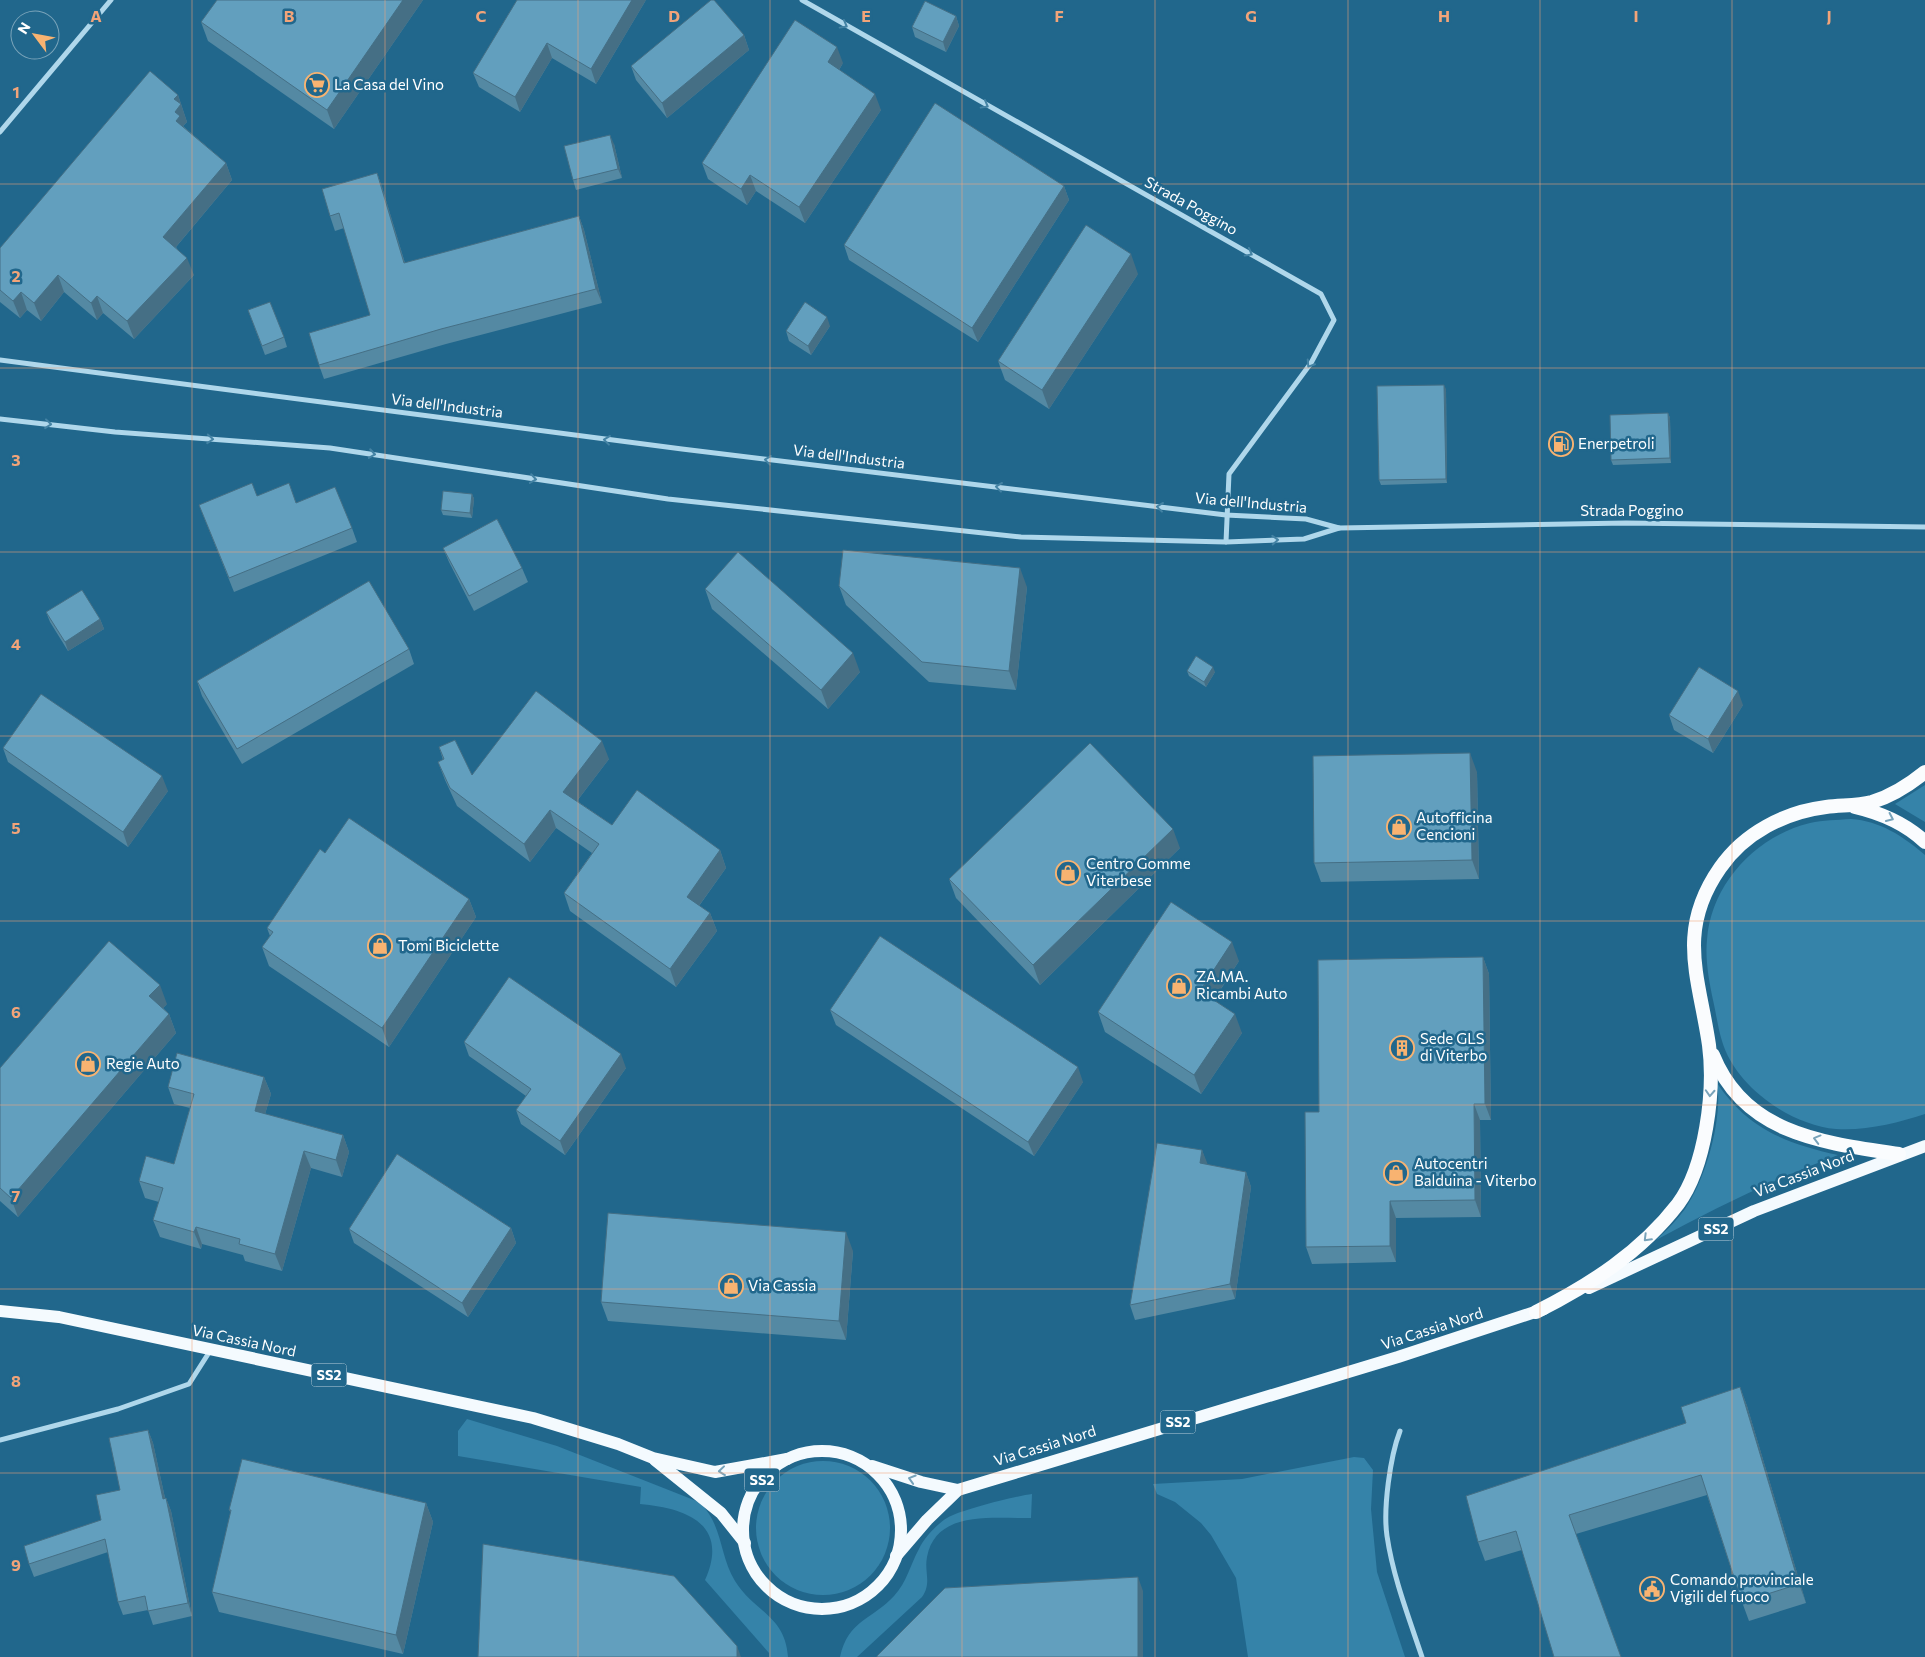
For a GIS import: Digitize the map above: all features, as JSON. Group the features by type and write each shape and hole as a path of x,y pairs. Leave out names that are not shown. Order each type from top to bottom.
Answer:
{"highway":[{"path":"1536,1312 1589,1283 1614,1266 1637,1246 1679,1202 1689,1183 1704,1140 1710,1094 1708,1045 1696,984 1692,941 1696,921 1710,884 1734,851 1766,826 1806,810 1850,806 1891,795 1925,772"},
{"path":"1850,806 1886,816 1902,824 1925,842"},
{"path":"1708,1045 1715,1061 1735,1092 1748,1105 1778,1126 1795,1133 1832,1143 1899,1154"}],"main road":[{"name":"SS2","path":"1899,1154 1924,1146"},
{"name":"Via Cassia Nord","path":"896,1556 958,1490 1398,1357 1536,1312 1754,1211 1899,1154"},
{"name":"Via Cassia Nord","path":"0,1311 59,1317 533,1418 618,1444 654,1458 715,1472 787,1459"},
{"name":"SS2","path":"836,1452 868,1465 890,1490 898,1505 901,1536 896,1556 885,1579 859,1600 828,1609 811,1608 780,1597 767,1587 749,1559 745,1543 746,1510 752,1495 761,1481 787,1459 803,1454 836,1452"},
{"name":"Via Cassia Nord","path":"654,1458 721,1513 745,1543"},
{"name":"Via Cassia Nord","path":"868,1465 921,1482 958,1490"}],"street":[{"path":"0,132 112,0"},
{"name":"Strada Poggino","path":"802,0 1321,294 1334,320 1311,363 1229,474 1226,542"},
{"name":"Via dell'Industria","path":"0,360 682,449 1226,515 1306,519 1339,528"},
{"name":"Via dell'Industria","path":"0,419 115,432 330,448 668,499 1021,537 1226,542 1304,538 1339,528"},
{"name":"Strada Poggino","path":"1339,528 1626,523 1925,527"},
{"path":"0,1440 118,1409 189,1384 211,1350"},
{"path":"1400,1431 1392,1451 1387,1536 1404,1606 1422,1657"}],"shaded area":[{"path":"1925,785 1925,822 1895,804"},
{"path":"1862,820 1881,826 1925,855 1925,1114 1881,1126 1859,1129 1836,1129 1818,1126 1783,1111 1752,1088 1739,1073 1729,1058 1722,1041 1709,978 1707,940 1710,919 1717,900 1727,882 1740,865 1755,851 1790,829 1815,822"},
{"path":"1717,1083 1742,1112 1769,1132 1801,1145 1838,1155 1745,1194 1656,1240 1685,1209 1700,1182 1715,1130 1718,1097"},
{"path":"467,1419 557,1446 699,1502 707,1511 717,1530 726,1561 735,1581 743,1592 775,1623 786,1643 788,1657 769,1657 769,1653 705,1580 711,1561 712,1545 708,1532 699,1523 687,1515 673,1510 640,1504 641,1487 458,1456 458,1431"},
{"path":"1354,1457 1364,1458 1373,1470 1371,1509 1377,1572 1405,1657 1248,1657 1236,1578 1211,1535 1201,1523 1175,1502 1157,1494 1153,1484 1242,1479"},
{"path":"823,1461 849,1466 870,1481 885,1502 890,1528 885,1554 870,1575 849,1590 823,1595 797,1590 776,1575 761,1554 756,1528 761,1502 776,1481 797,1466"},
{"path":"1032,1494 1031,1518 969,1520 954,1524 942,1531 933,1542 927,1557 927,1587 922,1597 857,1657 840,1657 849,1635 855,1628 886,1604 898,1591 921,1545 939,1524 947,1518 964,1511"}],"building":[{"name":"La Casa del Vino","path":"217,0 403,0 327,110 201,22"},
{"path":"517,0 632,0 591,69 547,43 515,97 473,73"},
{"path":"711,0 714,0 744,35 662,103 631,66"},
{"path":"925,1 956,16 943,42 912,27"},
{"path":"795,20 837,47 828,62 875,94 799,207 750,175 741,189 702,163"},
{"path":"150,71 178,95 174,99 181,104 175,112 180,116 176,121 226,163 163,237 187,258 127,321 97,296 91,303 58,275 34,303 21,292 13,301 0,290 0,248"},
{"path":"935,103 1064,186 972,328 844,245"},
{"path":"610,135 618,169 573,180 564,146"},
{"path":"377,173 404,263 579,216 596,289 441,329 319,365 309,333 370,315 339,213 330,216 322,189"},
{"path":"1086,225 1131,254 1042,390 998,361"},
{"path":"270,302 284,337 262,346 248,310"},
{"path":"805,302 827,317 808,346 786,331"},
{"path":"1444,385 1446,479 1379,480 1377,386"},
{"path":"1668,413 1670,458 1611,460 1610,415"},
{"path":"252,483 257,496 289,483 296,503 335,487 352,528 229,578 199,505"},
{"path":"443,491 472,494 470,513 441,510"},
{"path":"497,519 522,568 469,596 443,548"},
{"path":"843,550 1020,568 1009,671 922,662 839,586"},
{"path":"738,552 853,653 821,690 705,589"},
{"path":"369,581 409,649 237,749 197,681"},
{"path":"82,590 100,619 65,642 46,612"},
{"path":"1196,656 1213,667 1204,682 1187,671"},
{"path":"1699,667 1738,691 1708,739 1669,715"},
{"path":"536,691 602,741 563,792 612,825 637,790 720,850 687,897 710,913 670,969 564,893 599,844 550,810 524,844 450,788 438,762 444,759 439,747 455,740 472,775"},
{"path":"41,694 162,776 123,832 3,748"},
{"name":"Centro Gomme Viterbese","path":"1090,743 1173,829 1033,965 949,879"},
{"name":"Autofficina Cencioni","path":"1470,753 1472,860 1314,863 1313,756"},
{"name":"Tomi Biciclette","path":"349,818 469,899 382,1028 262,947 273,932 267,928 320,849 325,853"},
{"name":"ZA.MA. Ricambi Auto","path":"1171,902 1232,942 1200,991 1235,1014 1194,1075 1098,1012"},
{"path":"880,936 1078,1067 1028,1142 830,1010"},
{"name":"Regie Auto","path":"109,941 160,985 149,996 169,1014 11,1198 0,1188 0,1068"},
{"path":"1483,957 1485,1104 1474,1104 1475,1200 1390,1201 1390,1246 1306,1247 1305,1112 1319,1112 1318,960"},
{"path":"509,977 621,1054 560,1141 516,1110 531,1089 464,1042"},
{"path":"177,1053 264,1077 255,1111 343,1135 336,1160 304,1151 275,1254 239,1244 240,1239 196,1227 194,1232 153,1220 163,1188 139,1181 146,1156 174,1164 194,1094 168,1087"},
{"path":"1157,1143 1202,1150 1200,1163 1246,1172 1230,1284 1130,1305"},
{"path":"397,1154 511,1228 462,1303 349,1229"},
{"name":"Via Cassia","path":"608,1213 846,1232 839,1321 601,1302"},
{"path":"1740,1387 1799,1584 1742,1602 1701,1475 1569,1515 1621,1657 1554,1657 1516,1531 1478,1542 1466,1496 1686,1423 1681,1407"},
{"path":"148,1430 163,1499 166,1498 188,1603 148,1611 145,1596 118,1602 105,1539 29,1564 24,1546 101,1520 96,1495 120,1490 109,1438"},
{"path":"242,1459 426,1503 396,1635 212,1592"},
{"path":"483,1544 674,1576 737,1646 737,1657 478,1657"},
{"path":"1138,1577 1138,1657 877,1657 945,1588"}],"place":[{"name":"La Casa del Vino","path":"317,85"},
{"name":"Enerpetroli","path":"1561,444"},
{"name":"Autofficina Cencioni","path":"1399,827"},
{"name":"Centro Gomme Viterbese","path":"1068,873"},
{"name":"Tomi Biciclette","path":"380,946"},
{"name":"ZA.MA. Ricambi Auto","path":"1179,986"},
{"name":"Sede GLS di Viterbo","path":"1402,1048"},
{"name":"Regie Auto","path":"88,1064"},
{"name":"Autocentri Balduina - Viterbo","path":"1396,1173"},
{"name":"Via Cassia","path":"731,1286"},
{"name":"Comando provinciale Vigili del fuoco","path":"1652,1589"}]}
